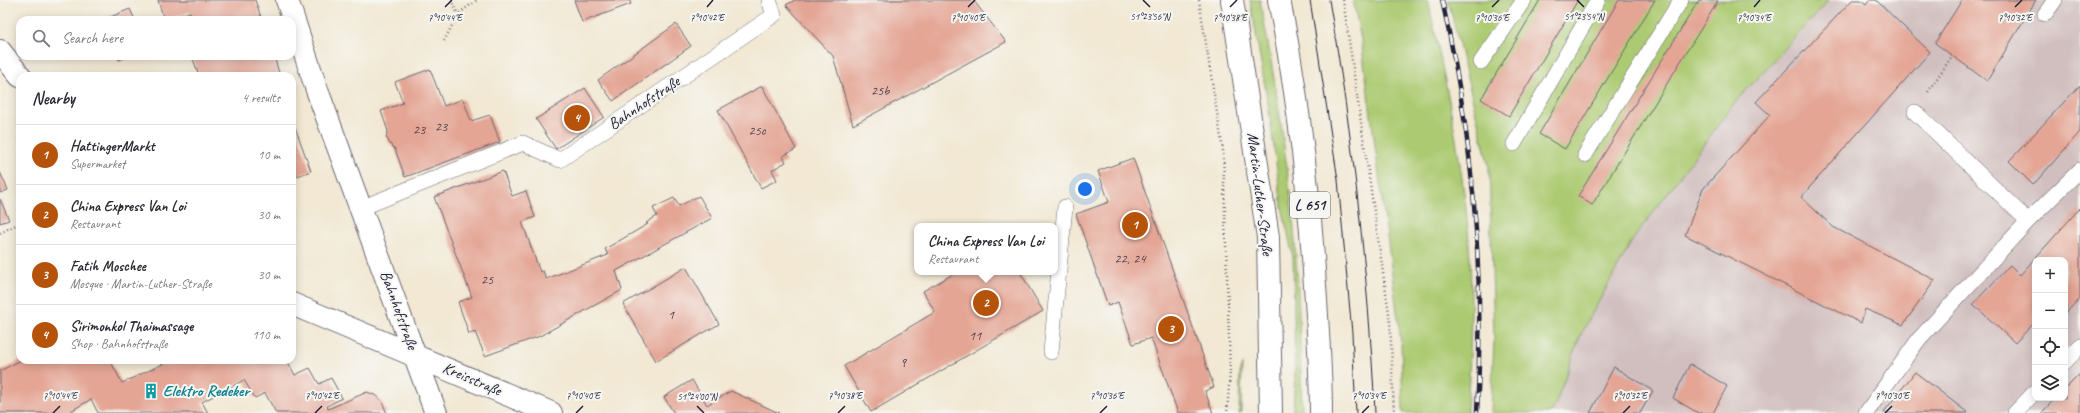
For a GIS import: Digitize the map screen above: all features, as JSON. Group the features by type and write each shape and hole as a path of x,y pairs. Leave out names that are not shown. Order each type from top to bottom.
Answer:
{"main road":[{"name":"Bahnhofstraße","path":"288,0 293,16"},
{"name":"Martin-Luther-Straße","path":"1232,0 1268,237 1271,413"},
{"name":"L 651","path":"1279,0 1296,101 1310,206 1319,351 1321,413"},
{"name":"Bahnhofstraße","path":"296,25 317,90 416,355 436,413"},
{"path":"0,51 17,72"},
{"name":"Kreisstraße","path":"296,306 551,413"}],"lane":[{"name":"Bahnhofstraße","path":"360,208 523,143 560,160 774,15 769,0"},
{"path":"1481,62 1524,0"},
{"path":"1514,144 1598,0"},
{"path":"1585,156 1681,0"},
{"path":"2046,14 2055,0"},
{"path":"1915,112 2028,221"},
{"path":"1866,413 1919,339 2028,221 2080,170"},
{"path":"1058,273 1064,206"},
{"path":"1051,352 1058,275"},
{"path":"2068,359 2080,346"},
{"path":"2015,413 2032,395"}],"path":[{"path":"451,0 458,14"},
{"path":"444,41 458,14 477,0"},
{"path":"1199,0 1223,150 1230,371 1227,413"},
{"path":"1343,0 1390,320 1394,413"},
{"path":"1915,112 1952,56"},
{"path":"0,233 16,225"}],"shaded area":[{"path":"1829,0 2080,0 2080,413 1552,413 1581,334 1632,241 1735,102"}],"green space":[{"path":"1250,0 1260,0 1274,82 1293,219 1297,267 1302,413 1293,413 1295,372 1293,257 1282,207 1268,104"},
{"path":"1353,0 1428,0 1445,78 1463,183 1469,234 1471,311 1467,413 1403,413 1401,342 1361,40"},
{"path":"1448,0 1829,0 1735,102 1632,241 1581,334 1552,413 1491,413 1494,338 1489,167"},
{"path":"1242,364 1241,413 1239,413 1240,370"}],"building":[{"path":"158,0 255,0 261,16 191,16 190,12 177,16 163,16"},
{"path":"574,0 629,0 631,4 582,22"},
{"path":"795,0 973,0 1006,42 853,125 833,56 786,5"},
{"path":"1540,0 1578,0 1509,116 1481,99"},
{"path":"1619,0 1655,0 1565,149 1539,134"},
{"path":"1699,0 1718,1 1592,205 1578,196"},
{"path":"1852,0 1861,0 1866,4 1869,0 1876,0 1930,52 1801,197 1833,227 1935,280 1903,325 1865,309 1861,323 1685,235 1703,189 1770,115 1756,102"},
{"path":"1962,0 2036,0 1987,81 1935,43"},
{"path":"130,9 133,16 113,16"},
{"path":"676,24 691,46 613,101 598,80"},
{"path":"193,60 275,60 279,72 198,72"},
{"path":"430,69 444,106 463,99 471,121 490,115 500,142 405,177 395,149 386,137 388,131 381,111 403,103 395,82"},
{"path":"2080,85 2080,132 2033,185 2009,161"},
{"path":"762,86 796,149 783,156 786,162 772,170 777,180 761,188 718,110"},
{"path":"585,88 604,117 556,149 536,119"},
{"path":"296,130 311,171 296,177"},
{"path":"1133,158 1214,387 1205,391 1213,413 1178,413 1151,338 1133,344 1118,302 1108,306 1076,214 1109,202 1098,171"},
{"path":"503,171 512,196 526,191 535,217 522,222 540,272 543,271 546,279 608,255 605,249 648,224 646,223 657,216 653,208 674,198 679,206 699,196 712,218 616,271 622,290 540,336 485,356 475,332 469,334 458,302 472,297 434,197"},
{"path":"0,172 8,190 0,193"},
{"path":"0,199 9,220 0,223"},
{"path":"2080,208 2080,298 2068,311 2068,257 2036,257"},
{"path":"2032,262 2032,325 2015,343 1973,304 2010,265 2020,275"},
{"path":"686,267 719,324 656,361 623,304"},
{"path":"952,275 1022,275 1043,311 871,412 844,366 935,312 923,291"},
{"path":"16,363 16,364 112,364 122,383 163,364 289,364 295,375 310,368 319,384 331,378 342,398 327,406 328,409 367,392 377,396 382,402 387,413 276,413 265,393 255,398 244,380 202,402 208,413 98,413 91,399 68,413 0,413 0,371"},
{"path":"1690,364 1727,386 1713,413 1698,413 1673,398"},
{"path":"1614,367 1653,391 1640,413 1590,413"},
{"path":"1915,372 1968,413 1883,413"},
{"path":"2080,374 2080,413 2041,413 2053,401 2068,401 2068,386"},
{"path":"692,380 707,405 731,391 779,413 674,413 664,397"}],"tram line":[{"path":"1310,0 1338,180 1352,333 1356,413"},
{"path":"1329,0 1338,51 1364,257 1375,413"}],"railway":[{"path":"1442,0 1462,102 1474,205 1478,257 1479,309 1477,413"}],"place":[{"name":"Sirimonkol Thaimassage","path":"577,118"},
{"name":"HattingerMarkt","path":"1135,225"},
{"name":"China Express Van Loi","path":"986,303"},
{"name":"Fatih Moschee","path":"1171,329"},
{"name":"Elektro Redeker","path":"151,391"}]}
